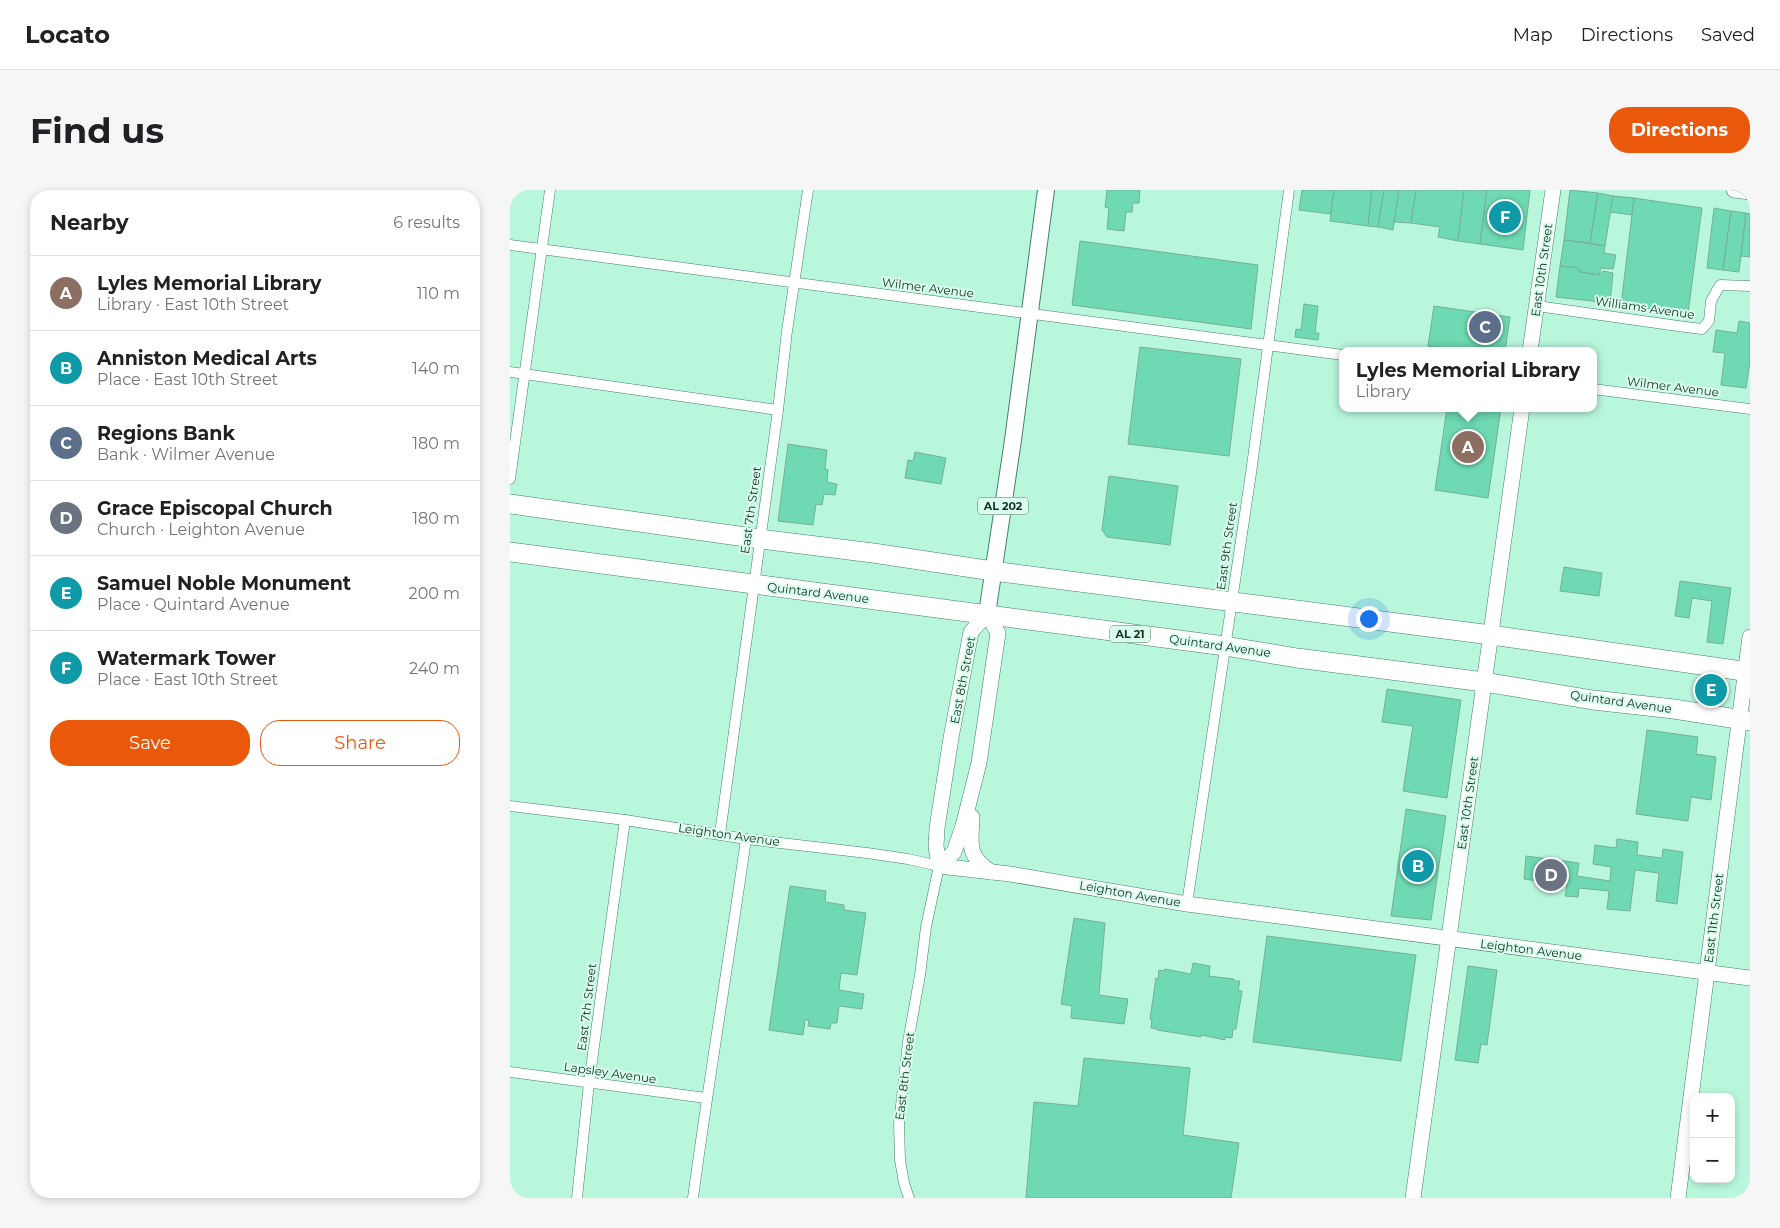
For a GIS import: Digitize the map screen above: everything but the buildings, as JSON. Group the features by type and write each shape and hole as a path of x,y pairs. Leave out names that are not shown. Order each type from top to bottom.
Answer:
{"highway":[{"path":"510,504 993,571 1491,635 1748,671"},
{"name":"Quintard Avenue","path":"510,552 1225,646 1297,658 1484,682 1744,721"}],"main road":[{"name":"AL 202","path":"987,614 1046,190"}],"street":[{"path":"510,479 550,190"},
{"name":"East 7th Street","path":"720,834 778,410 787,331 808,190"},
{"name":"East 9th Street","path":"1187,904 1232,602 1289,190"},
{"name":"East 10th Street","path":"1531,347 1553,190"},
{"path":"1734,190 1750,192"},
{"name":"Wilmer Avenue","path":"510,245 1339,354"},
{"name":"Williams Avenue","path":"1537,306 1702,328 1709,321 1711,301 1720,285 1750,286"},
{"path":"510,372 778,410"},
{"name":"Wilmer Avenue","path":"1597,390 1750,409"},
{"name":"East 10th Street","path":"1416,1198 1449,940 1521,412"},
{"path":"939,866 954,852 963,826 979,763 998,646 998,633 987,614"},
{"name":"East 8th Street","path":"909,1198 900,1160 898,1124 908,1042 926,927 939,866 936,846 937,828 951,738 972,632 987,614"},
{"name":"East 11th Street","path":"1678,1198 1707,973 1744,721 1750,638"},
{"path":"973,787 972,849 978,863 991,872"},
{"name":"Leighton Avenue","path":"510,806 625,820 746,839 866,852 939,866 1010,874 1187,904 1449,940 1750,978"},
{"name":"East 7th Street","path":"577,1198 589,1083 625,820"},
{"path":"693,1198 706,1098 725,987 746,839"},
{"name":"Lapsley Avenue","path":"510,1072 706,1098"}],"place":[{"name":"Watermark Tower","path":"1505,217"},
{"name":"Regions Bank","path":"1485,327"},
{"name":"Lyles Memorial Library","path":"1468,447"},
{"name":"Samuel Noble Monument","path":"1711,690"},
{"name":"Anniston Medical Arts","path":"1418,866"},
{"name":"Grace Episcopal Church","path":"1551,875"}]}
